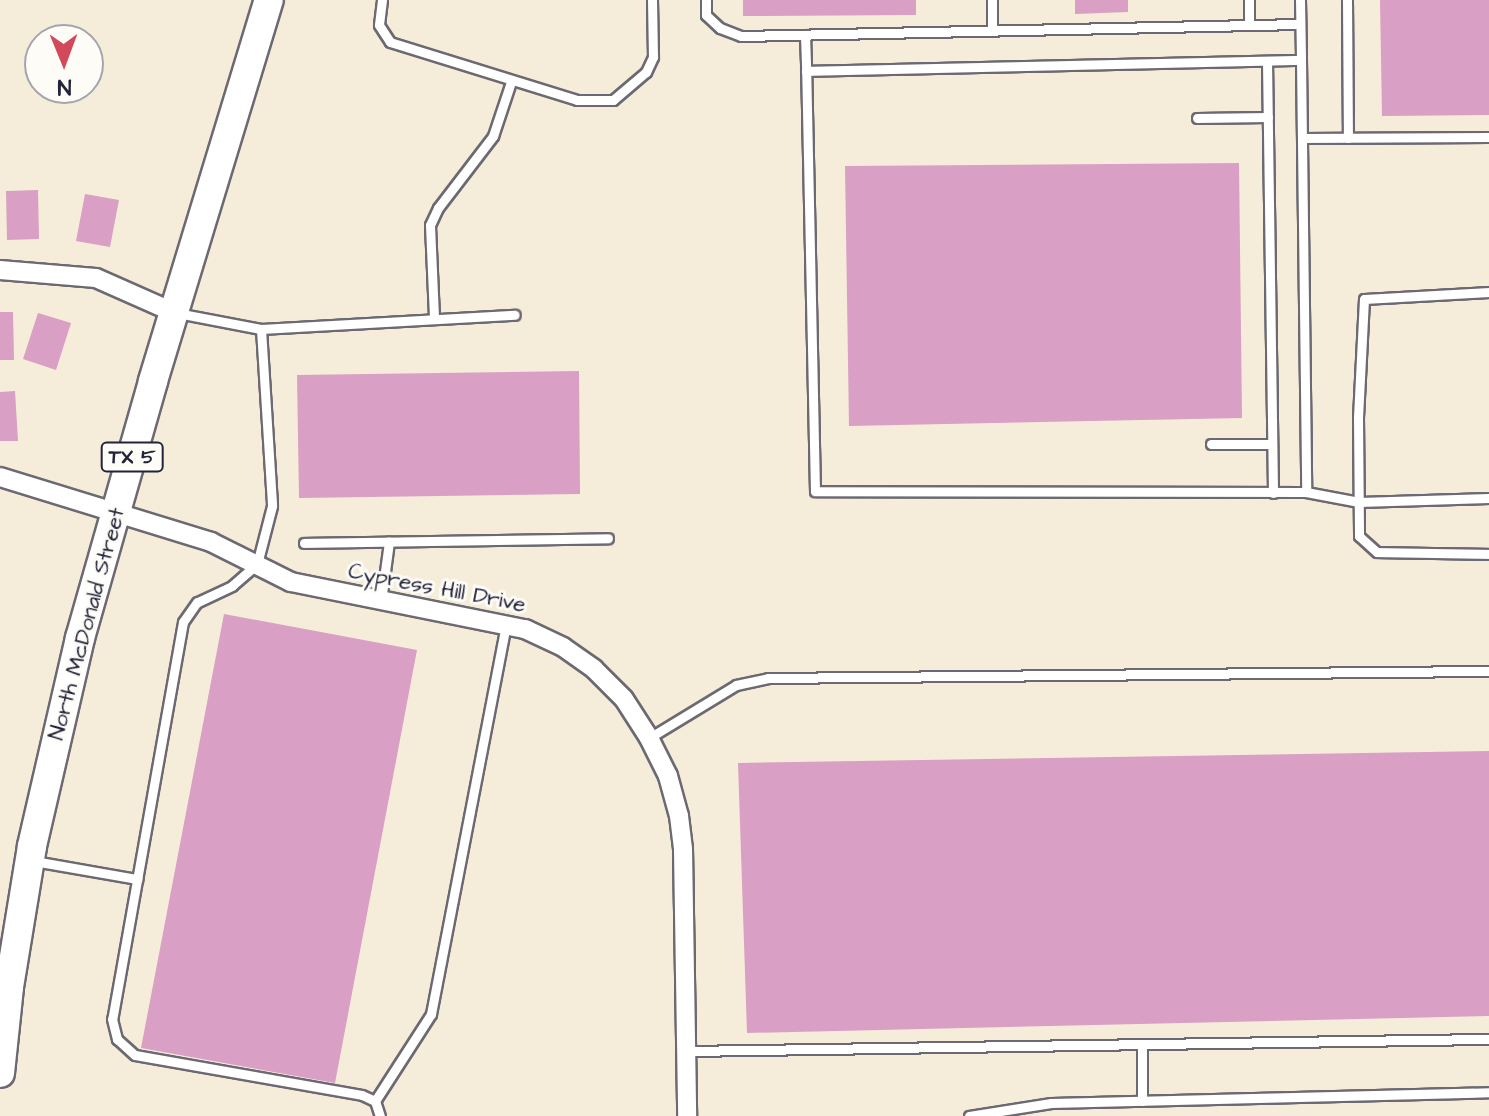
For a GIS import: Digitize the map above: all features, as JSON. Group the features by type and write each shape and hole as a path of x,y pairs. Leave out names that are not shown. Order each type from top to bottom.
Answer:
{"main road":[{"name":"North McDonald Street","path":"0,1073 9,987 30,860 80,638 173,312 269,0"}],"street":[{"path":"0,270 96,278 173,312"},
{"name":"Cypress Hill Drive","path":"0,477 211,542 291,582 506,623 541,635 594,669 624,699 649,738 668,776 682,833 687,1116"}],"lane":[{"path":"382,0 379,25 390,42 577,100 613,100 646,72 653,57 652,0"},
{"path":"706,0 706,15 720,28 741,36 1300,24"},
{"path":"992,0 992,31"},
{"path":"1249,0 1249,25"},
{"path":"1300,0 1306,492"},
{"path":"1347,0 1348,138"},
{"path":"805,35 815,491 1306,492 1359,502 1489,498"},
{"path":"806,71 1301,60"},
{"path":"1267,61 1273,493"},
{"path":"434,317 430,225 438,208 493,136 511,82"},
{"path":"1197,118 1268,117"},
{"path":"1302,138 1489,137"},
{"path":"1489,292 1364,299 1358,417 1359,536 1377,552 1489,554"},
{"path":"173,312 261,329 434,317 515,315"},
{"path":"261,329 272,506 257,564 232,586 197,602 183,622 112,1019 117,1039 135,1055 362,1095 375,1101 380,1116"},
{"path":"1211,444 1272,444"},
{"path":"304,543 608,538"},
{"path":"381,601 389,542"},
{"path":"375,1101 431,1014 506,623"},
{"path":"649,738 736,685 768,678 1489,671"},
{"path":"30,860 137,879"},
{"path":"686,1051 1489,1039"},
{"path":"1142,1045 1142,1101"},
{"path":"969,1116 1051,1103 1489,1092"}],"building":[{"path":"743,0 916,0 916,15 743,16"},
{"path":"1075,0 1128,0 1128,12 1075,14"},
{"path":"1380,0 1489,0 1489,115 1382,116"},
{"path":"1239,163 1242,418 849,426 845,166"},
{"path":"38,190 39,239 7,240 6,191"},
{"path":"85,194 119,200 110,247 76,241"},
{"path":"0,312 13,312 14,360 0,360"},
{"path":"38,313 71,323 56,370 23,359"},
{"path":"579,371 580,494 299,498 297,375"},
{"path":"15,391 18,441 0,441 0,392"},
{"path":"224,614 417,650 335,1083 141,1048"},
{"path":"1489,751 1489,1016 747,1033 738,763"}]}
